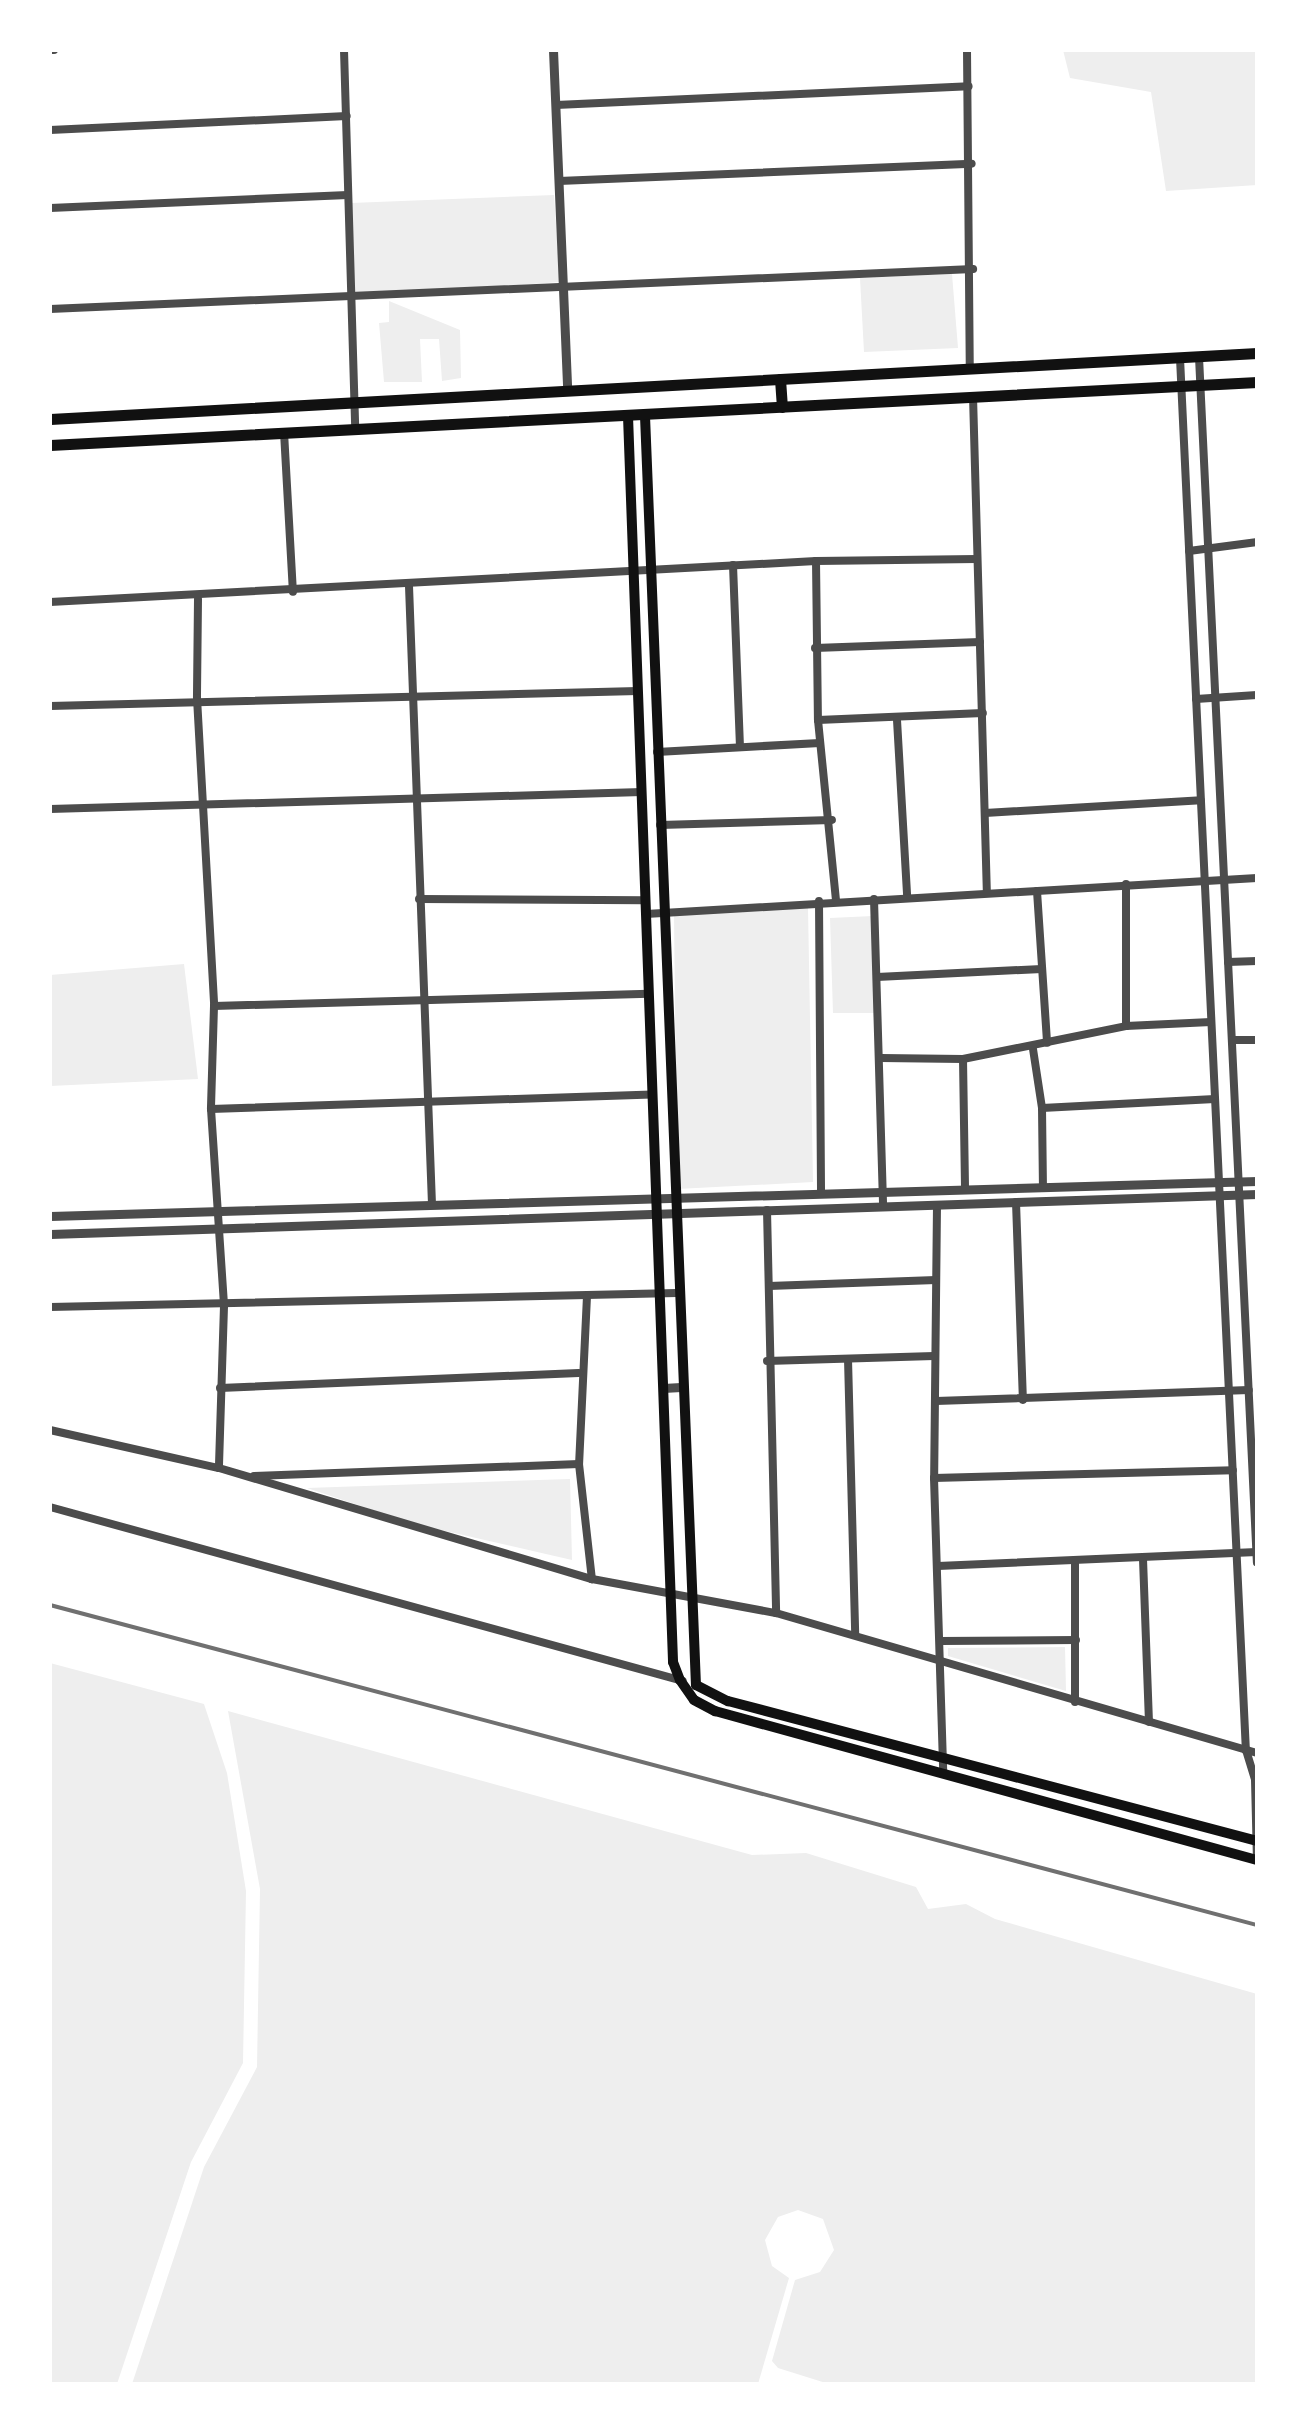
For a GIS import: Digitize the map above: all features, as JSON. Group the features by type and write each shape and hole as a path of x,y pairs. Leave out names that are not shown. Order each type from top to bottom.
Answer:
{"main road":[{"path":"50,419 354,399 1257,353"},
{"path":"780,379 782,407"},
{"path":"50,445 1257,382"},
{"path":"628,416 670,1591 673,1662 680,1680 694,1700 715,1711 1257,1860"},
{"path":"645,416 688,1594 696,1685 728,1702 944,1755 1257,1841"}],"street":[{"path":"344,50 355,427"},
{"path":"553,50 567,391"},
{"path":"967,50 973,269 970,368"},
{"path":"556,105 969,86"},
{"path":"50,130 346,116"},
{"path":"558,181 972,164"},
{"path":"50,208 348,194"},
{"path":"50,308 350,300 973,269"},
{"path":"1199,357 1238,1182 1252,1348 1249,1390 1257,1563"},
{"path":"1180,358 1246,1750 1256,1778 1257,1860"},
{"path":"973,396 987,892"},
{"path":"284,431 294,592"},
{"path":"1189,551 1257,542"},
{"path":"50,602 198,599 816,561 977,559"},
{"path":"816,561 818,720 832,820 836,900"},
{"path":"733,565 740,747"},
{"path":"409,586 432,1205"},
{"path":"198,599 197,698 206,805 214,1006 211,1109 224,1306 219,1468"},
{"path":"815,648 980,642"},
{"path":"50,706 197,698 638,691"},
{"path":"1196,699 1257,695"},
{"path":"818,720 898,720 983,712"},
{"path":"898,720 906,896"},
{"path":"657,752 820,743"},
{"path":"50,809 642,792"},
{"path":"985,813 1201,800"},
{"path":"660,825 832,820"},
{"path":"646,914 1257,878"},
{"path":"1126,884 1126,1026"},
{"path":"1037,891 1047,1044"},
{"path":"419,899 646,900"},
{"path":"874,899 883,1206"},
{"path":"819,901 821,1194"},
{"path":"1228,962 1257,961"},
{"path":"877,976 1042,970"},
{"path":"214,1006 649,994"},
{"path":"880,1058 963,1059 1032,1049 1126,1026 1212,1022"},
{"path":"1232,1040 1257,1040"},
{"path":"1032,1049 1042,1108 1043,1187"},
{"path":"963,1059 964,1190"},
{"path":"211,1109 428,1098 652,1094"},
{"path":"1042,1108 1215,1099"},
{"path":"50,1216 1257,1181"},
{"path":"50,1234 1257,1194"},
{"path":"1016,1202 1024,1400"},
{"path":"938,1204 934,1478 944,1771"},
{"path":"766,1210 776,1613"},
{"path":"1243,1268 1257,1268"},
{"path":"769,1286 936,1280"},
{"path":"50,1307 677,1293"},
{"path":"587,1296 579,1373 579,1464 592,1579"},
{"path":"767,1361 934,1356"},
{"path":"848,1360 856,1635"},
{"path":"220,1388 579,1373"},
{"path":"663,1388 680,1386"},
{"path":"936,1401 1249,1390"},
{"path":"50,1430 219,1468 592,1579 776,1613 1257,1753"},
{"path":"244,1476 579,1464"},
{"path":"934,1478 1232,1470"},
{"path":"50,1507 696,1685"},
{"path":"938,1566 1257,1552"},
{"path":"1143,1559 1149,1722"},
{"path":"1074,1560 1074,1702"},
{"path":"940,1641 1076,1640"}],"shaded area":[{"path":"1063,50 1257,50 1257,185 1166,191 1151,92 1070,78"},
{"path":"554,195 560,282 353,297 351,203"},
{"path":"952,274 958,348 864,352 860,278"},
{"path":"389,301 460,330 461,378 442,381 439,339 420,339 422,382 384,382 379,323 389,322"},
{"path":"808,908 813,1182 677,1189 674,914"},
{"path":"873,916 874,1013 833,1013 830,918"},
{"path":"184,964 198,1079 50,1086 50,975"},
{"path":"570,1479 572,1560 415,1524 307,1488"},
{"path":"1065,1647 1066,1691 948,1656 948,1648"},
{"path":"50,1663 204,1704 227,1773 246,1891 243,2063 191,2162 117,2384 50,2384"},
{"path":"228,1711 752,1855 806,1853 916,1887 928,1909 966,1904 995,1919 1257,1994 1257,2384 829,2384 778,2368 772,2361 795,2280 820,2272 834,2250 823,2219 798,2210 778,2217 765,2240 772,2266 789,2278 758,2384 132,2384 204,2167 257,2067 260,1889"}],"railway":[{"path":"50,1605 1257,1925"}]}
